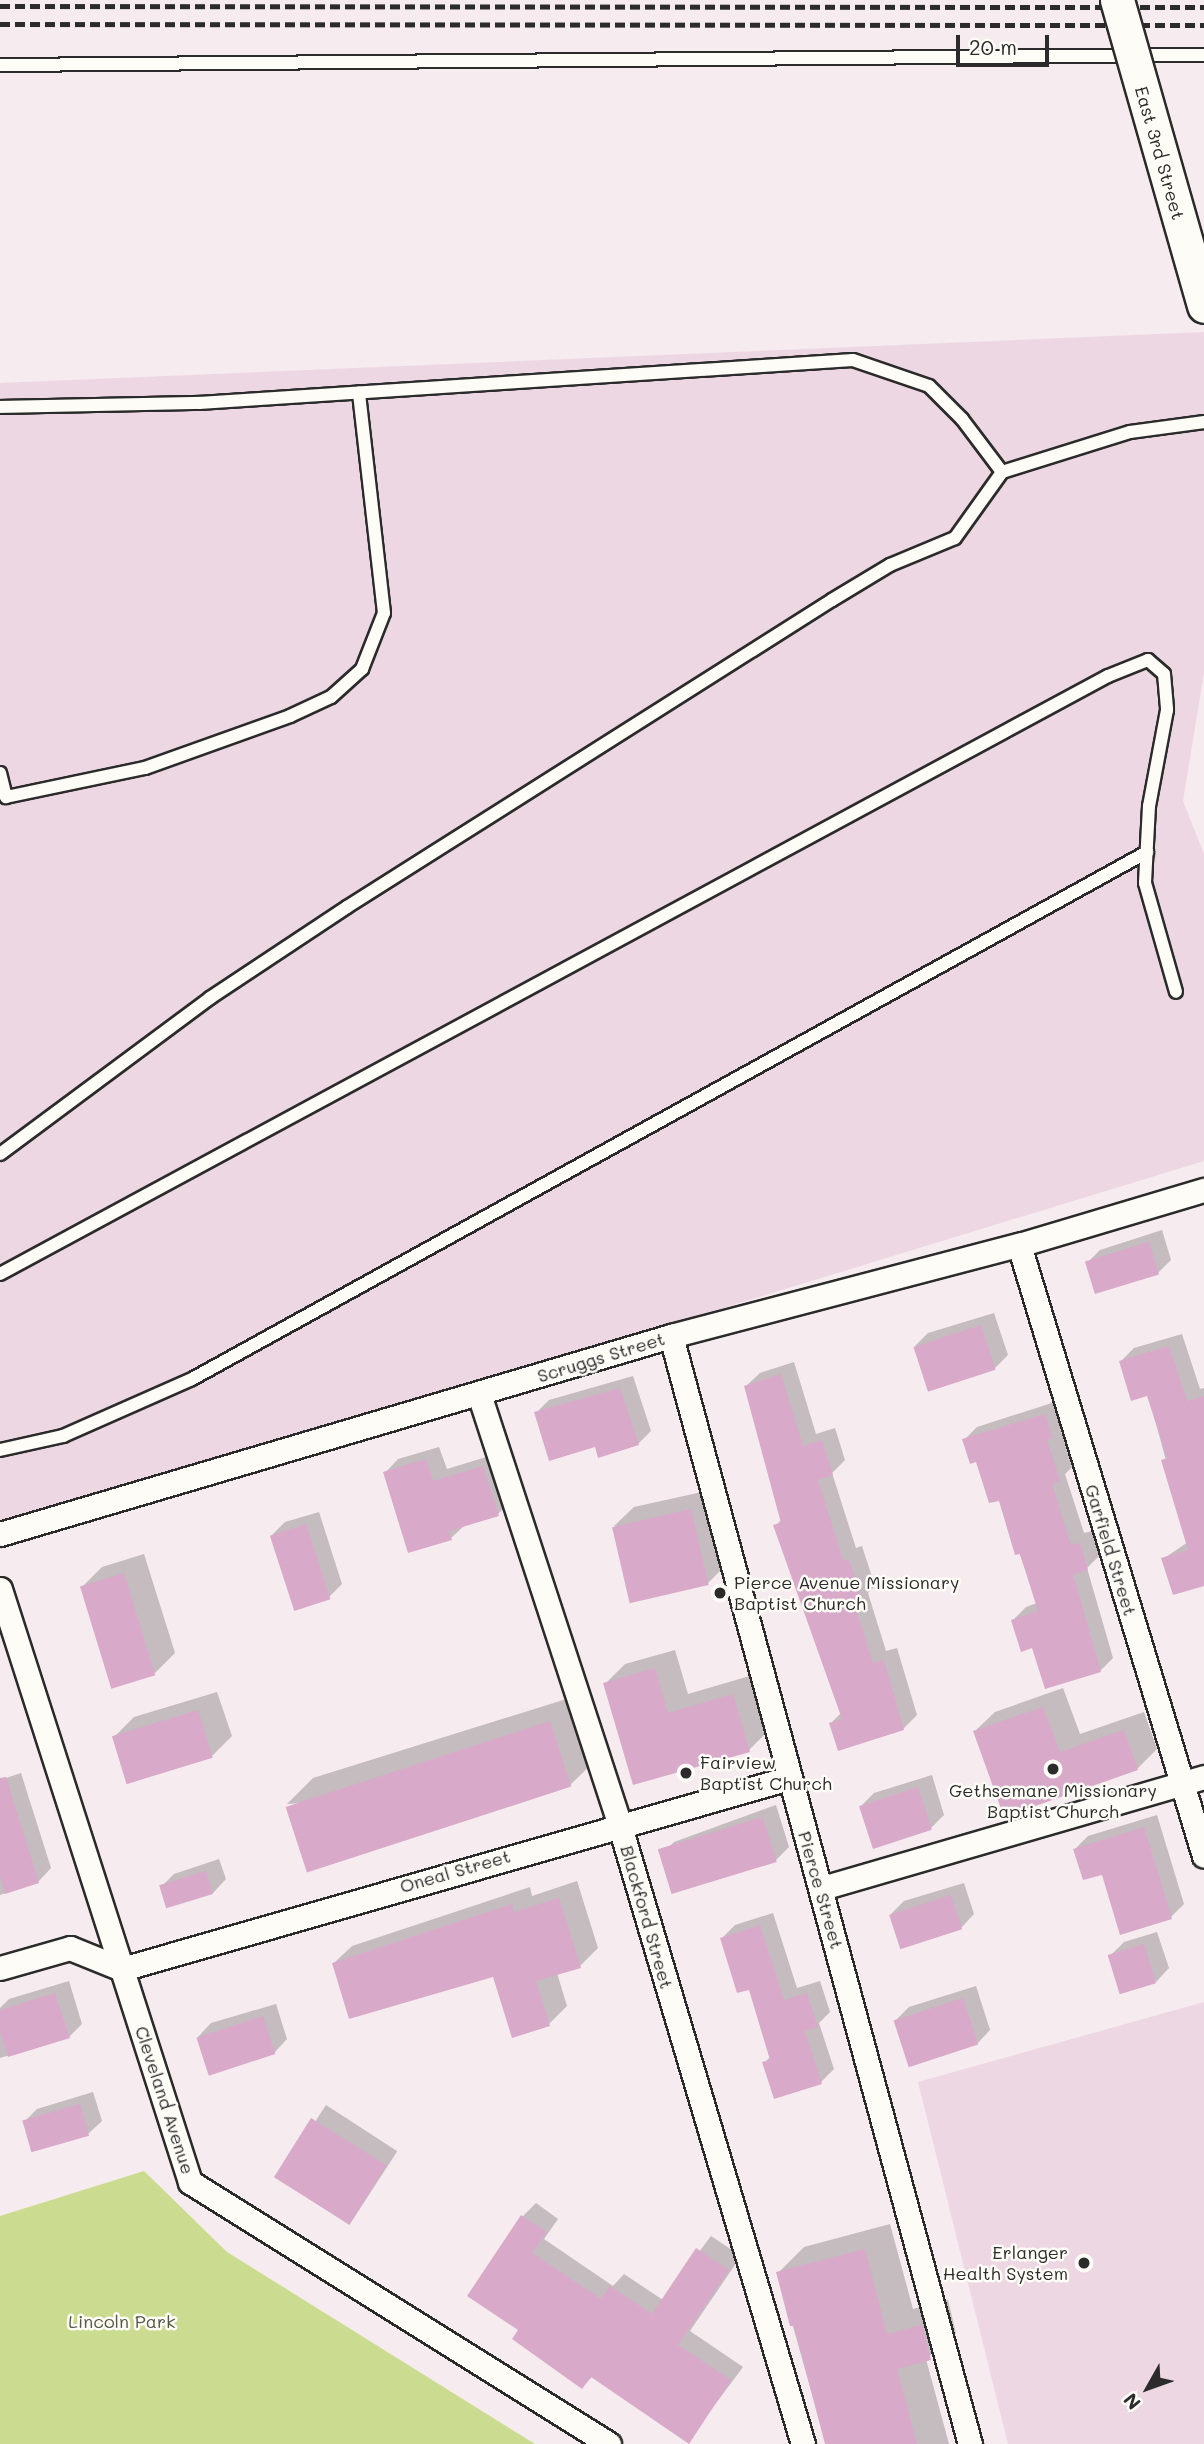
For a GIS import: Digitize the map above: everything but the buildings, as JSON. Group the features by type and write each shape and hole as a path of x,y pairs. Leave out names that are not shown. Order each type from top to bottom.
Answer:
{"main road":[{"name":"East 3rd Street","path":"1117,0 1204,306"}],"street":[{"name":"Scruggs Street","path":"0,1534 671,1336 1019,1245 1204,1190"},
{"name":"Garfield Street","path":"1019,1245 1193,1780 1204,1856"},
{"name":"Pierce Street","path":"671,1336 970,2444"},
{"name":"Blackford Street","path":"479,1394 619,1823 803,2444"},
{"name":"Cleveland Avenue","path":"0,1589 190,2182 609,2444"},
{"name":"Oneal Street","path":"122,1969 619,1823 789,1778"},
{"path":"822,1888 1193,1780"},
{"path":"0,1968 70,1948 122,1969"}],"lane":[{"path":"0,65 1204,55"},
{"path":"0,407 199,403 853,360 929,386 962,419 1002,472"},
{"path":"0,773 6,797 145,768 290,716 331,697 362,669 384,613 359,392"},
{"path":"0,1154 210,998 346,907 832,600 890,565 955,538 1002,472 1130,432 1204,422"},
{"path":"0,1275 1108,676 1148,660 1164,674 1167,710 1149,806 1145,883 1176,992"},
{"path":"0,1450 63,1436 192,1379 1147,852"}],"shaded area":[{"path":"1204,332 1204,673 1183,801 1204,854 1204,1161 0,1529 0,383"},
{"name":"Erlanger Health System","path":"1204,2002 1204,2444 1008,2444 918,2082"}],"green space":[{"name":"Lincoln Park","path":"144,2171 227,2252 535,2444 0,2444 0,2216"}],"railway":[{"path":"0,6 1204,7"},
{"path":"0,24 1204,25"}],"place":[{"name":"Pierce Avenue Missionary Baptist Church","path":"720,1593"},
{"name":"Gethsemane Missionary Baptist Church","path":"1053,1769"},
{"name":"Fairview Baptist Church","path":"686,1773"},
{"name":"Erlanger Health System","path":"1084,2263"}]}
